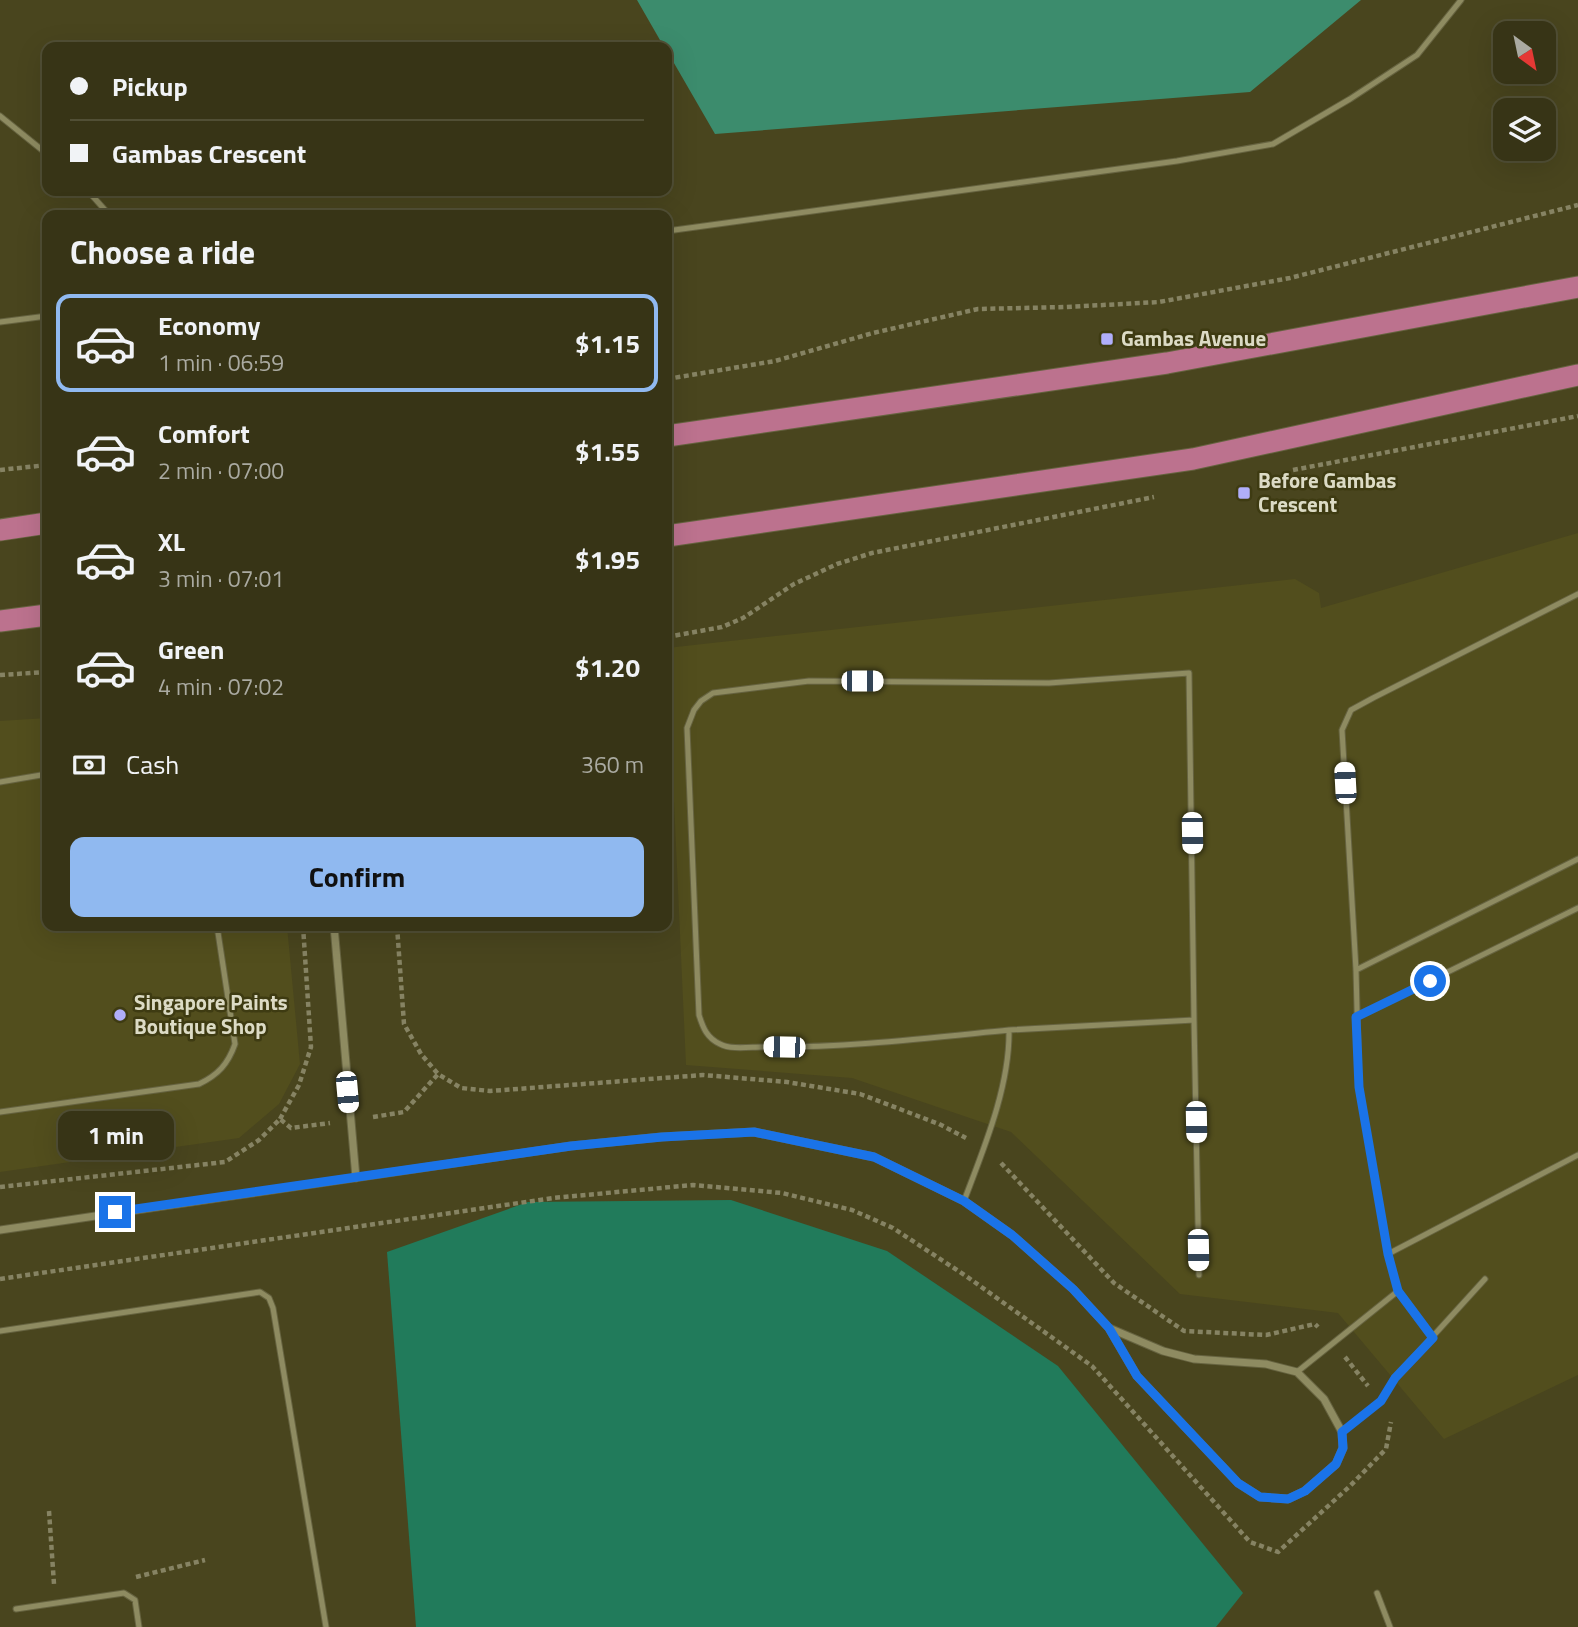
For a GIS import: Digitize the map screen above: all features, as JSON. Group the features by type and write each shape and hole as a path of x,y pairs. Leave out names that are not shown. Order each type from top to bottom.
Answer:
{"main road":[{"path":"672,435 1167,363 1578,287"},
{"path":"672,535 1193,459 1578,374"},
{"path":"0,530 42,524"},
{"path":"0,621 42,616"}],"street":[{"path":"334,931 356,1178"},
{"path":"0,1230 571,1146 754,1132 874,1157 964,1201 1012,1235 1073,1289 1109,1328 1137,1376 1238,1483 1260,1497 1288,1499 1305,1491 1336,1464 1343,1448 1342,1432 1324,1399 1297,1372 1266,1364 1194,1359 1163,1351 1109,1328"}],"lane":[{"path":"672,229 1177,161 1273,144 1350,99 1417,55 1461,0"},
{"path":"0,116 42,150"},
{"path":"93,196 105,210"},
{"path":"0,322 42,317"},
{"path":"1433,1338 1398,1291 1388,1254 1359,1087 1356,970 1342,730 1352,710 1578,594"},
{"path":"1194,1020 1009,1030 910,1040 784,1047 723,1046 712,1040 703,1029 699,1015 687,728 694,710 713,693 809,681 1049,683 1189,673 1199,1275"},
{"path":"0,782 42,775"},
{"path":"1356,970 1578,859"},
{"path":"1356,1017 1578,908"},
{"path":"0,1112 199,1084 214,1077 229,1060 235,1044 218,931"},
{"path":"964,1201 984,1147 1010,1057 1009,1030"},
{"path":"1388,1254 1578,1155"},
{"path":"1342,1432 1381,1401 1395,1378 1485,1279"},
{"path":"1297,1372 1398,1291"},
{"path":"0,1331 260,1292 268,1298 275,1322 326,1627"},
{"path":"16,1609 124,1593 135,1600 139,1627"},
{"path":"1377,1594 1390,1627"}],"path":[{"path":"672,378 775,361 873,333 978,309 1159,302 1290,278 1578,205"},
{"path":"1291,470 1578,416"},
{"path":"0,470 42,466"},
{"path":"672,636 722,627 743,618 794,584 837,564 872,553 1155,497"},
{"path":"0,675 42,672"},
{"path":"0,1187 225,1162 259,1140 280,1119 299,1085 311,1046 303,931"},
{"path":"0,1279 553,1198 693,1185 782,1193 852,1210 893,1228 966,1276 1092,1366 1250,1542 1278,1552 1386,1449 1391,1418 1381,1401 1333,1341 1315,1324 1266,1335 1184,1331 1114,1283 984,1147 939,1124 860,1094 787,1082 703,1075 490,1091 461,1088 438,1074 421,1054 404,1024 397,931"},
{"path":"280,1119 291,1128 404,1112 438,1074"},
{"path":"49,1511 54,1589"}],"shaded area":[{"path":"1578,533 1578,1375 1444,1439 1338,1313 1180,1294 1011,1132 852,1078 686,1065 672,758 672,647 1295,579 1319,593 1321,608"},
{"path":"42,718 42,931 287,931 300,1064 279,1104 239,1138 0,1172 0,721"}],"green space":[{"path":"637,0 1361,0 1250,92 715,134 672,60 672,42 661,42"},
{"path":"731,1200 887,1251 1058,1366 1243,1593 1216,1627 416,1627 387,1252 528,1202"}],"place":[{"name":"Gambas Avenue","path":"1107,339"},
{"name":"Before Gambas Crescent","path":"1244,493"},
{"name":"Singapore Paints Boutique Shop","path":"120,1015"}],"route":[{"path":"115,1212 571,1146 662,1137 754,1132 874,1157 964,1201 1012,1235 1073,1289 1109,1328 1137,1376 1238,1483 1260,1497 1288,1499 1305,1491 1336,1464 1343,1448 1342,1432 1381,1401 1395,1378 1433,1338 1398,1291 1388,1254 1359,1087 1356,1017 1430,981"}]}
